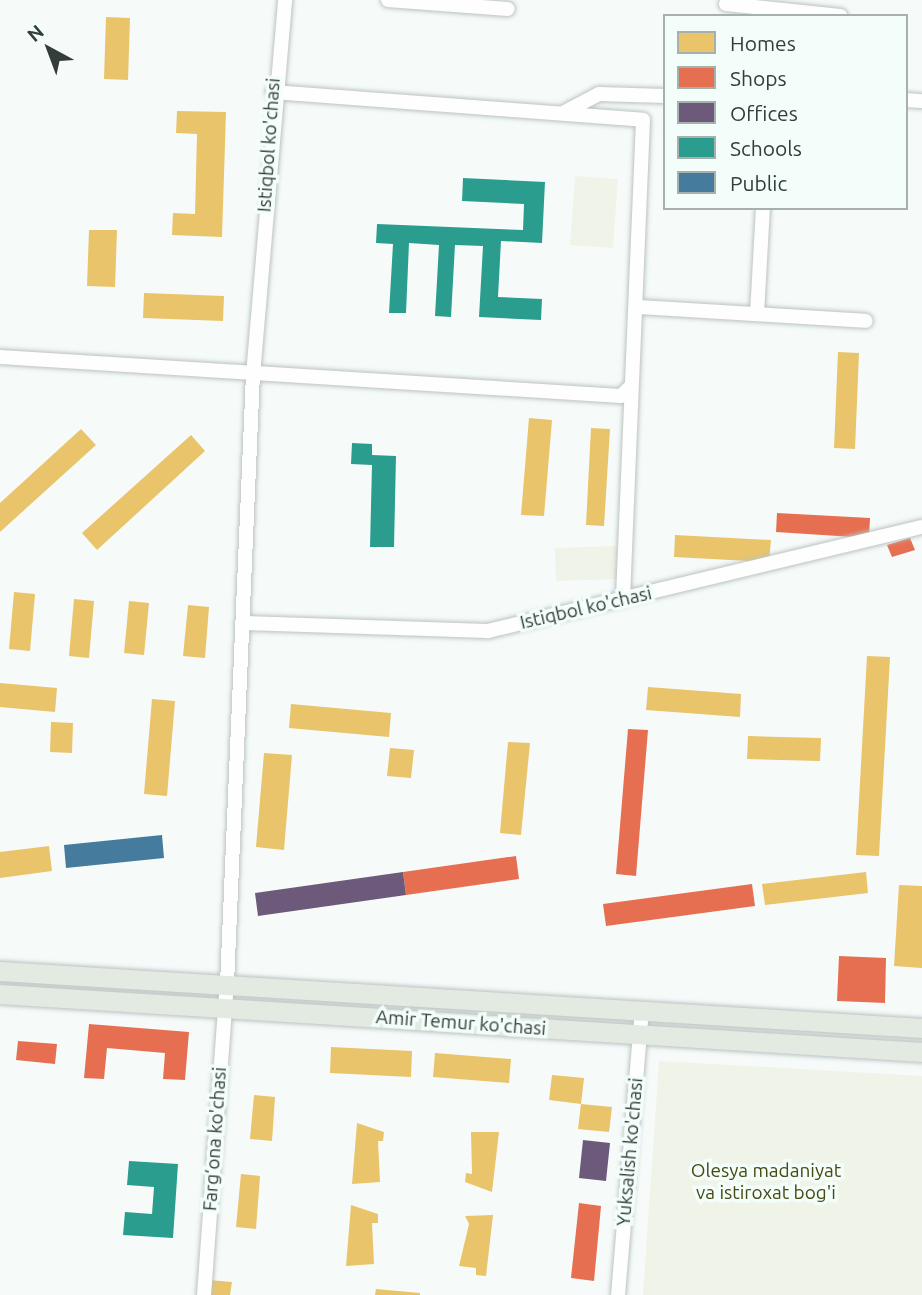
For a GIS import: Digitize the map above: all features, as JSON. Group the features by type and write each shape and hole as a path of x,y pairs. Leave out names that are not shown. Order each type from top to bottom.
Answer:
{"main road":[{"name":"Amir Temur ko'chasi","path":"0,971 922,1028"},
{"name":"Amir Temur ko'chasi","path":"0,994 226,1006 639,1036 922,1052"}],"street":[{"path":"388,0 508,9"},
{"name":"Istiqbol ko'chasi","path":"227,984 253,375 273,92 283,1"},
{"path":"726,4 821,14"},
{"path":"273,92 634,117 647,127 638,307 631,386 623,600"},
{"path":"565,112 599,94 663,96"},
{"path":"758,314 763,210"},
{"path":"638,307 866,321"},
{"path":"0,357 253,375 621,396 631,386"},
{"name":"Istiqbol ko'chasi","path":"244,623 474,632 623,600 922,527"},
{"name":"Farg‘ona ko'chasi","path":"204,1295 227,984"},
{"name":"Yuksalish ko'chasi","path":"618,1295 642,1010"}],"green space":[{"path":"575,176 618,179 613,248 570,245"},
{"path":"617,546 618,579 556,581 555,548"},
{"name":"Olesya madaniyat va istiroxat bog'i","path":"659,1061 922,1076 922,1295 643,1295"}],"building: Homes":[{"path":"106,17 130,18 128,80 104,79"},
{"path":"177,111 226,112 222,237 172,235 173,213 195,214 197,134 176,133"},
{"path":"89,230 117,230 115,287 87,286"},
{"path":"144,293 224,296 223,321 143,318"},
{"path":"838,352 859,353 855,449 834,448"},
{"path":"529,418 552,420 544,516 521,515"},
{"path":"591,428 610,429 604,526 586,525"},
{"path":"81,429 96,445 0,532 0,503"},
{"path":"191,435 205,451 97,550 82,533"},
{"path":"675,535 771,540 769,562 674,557"},
{"path":"14,592 35,594 30,651 9,649"},
{"path":"74,599 94,601 89,658 69,656"},
{"path":"129,601 149,603 144,655 124,653"},
{"path":"188,605 209,607 205,658 183,656"},
{"path":"867,656 890,657 879,856 856,855"},
{"path":"0,683 57,688 55,712 0,707"},
{"path":"648,687 741,694 740,717 646,710"},
{"path":"152,699 175,701 167,796 144,794"},
{"path":"291,704 391,713 389,737 289,728"},
{"path":"51,722 73,723 72,753 50,752"},
{"path":"748,736 821,738 820,761 747,759"},
{"path":"508,742 530,743 521,835 500,833"},
{"path":"390,748 414,750 411,778 387,776"},
{"path":"264,753 292,755 284,850 256,847"},
{"path":"49,846 52,871 0,878 0,852"},
{"path":"866,872 868,893 765,905 762,884"},
{"path":"899,885 922,886 922,968 894,966"},
{"path":"331,1047 412,1051 411,1077 330,1073"},
{"path":"435,1053 511,1059 509,1083 433,1077"},
{"path":"552,1075 584,1078 581,1104 549,1100"},
{"path":"254,1095 275,1097 272,1141 250,1139"},
{"path":"581,1104 612,1107 609,1132 578,1129"},
{"path":"357,1123 384,1132 383,1141 378,1141 380,1182 352,1184"},
{"path":"471,1132 499,1132 492,1192 465,1182 466,1173 472,1174"},
{"path":"241,1174 260,1176 256,1229 236,1227"},
{"path":"351,1205 378,1214 378,1223 372,1223 374,1264 346,1266"},
{"path":"493,1215 486,1276 476,1275 476,1268 459,1266 469,1224 465,1216"},
{"path":"209,1280 232,1282 230,1295 208,1295"},
{"path":"376,1289 420,1293 420,1295 375,1295"}],"building: Shops":[{"path":"777,513 870,518 869,538 776,532"},
{"path":"910,538 915,550 892,557 887,545"},
{"path":"628,729 648,730 636,876 616,874"},
{"path":"516,856 519,879 406,895 403,872"},
{"path":"752,884 755,906 606,926 603,904"},
{"path":"839,956 886,958 885,1003 837,1001"},
{"path":"89,1024 189,1032 185,1080 163,1079 165,1053 107,1048 104,1079 84,1078"},
{"path":"18,1041 57,1044 55,1064 16,1060"},
{"path":"579,1203 601,1206 594,1281 571,1278"}],"building: Offices":[{"path":"403,872 406,895 258,916 255,893"},
{"path":"583,1140 610,1143 606,1181 579,1178"}],"building: Schools":[{"path":"463,178 545,182 542,243 501,241 498,297 542,299 541,320 479,317 483,246 455,245 451,317 435,316 439,245 409,243 406,313 389,313 393,244 376,243 377,224 523,230 524,204 462,201"},
{"path":"352,443 372,444 372,455 396,456 394,547 370,547 372,465 351,464"},
{"path":"129,1161 178,1164 173,1238 123,1235 125,1212 152,1214 154,1187 127,1185"}],"building: Public":[{"path":"162,835 164,858 66,868 64,845"}]}
